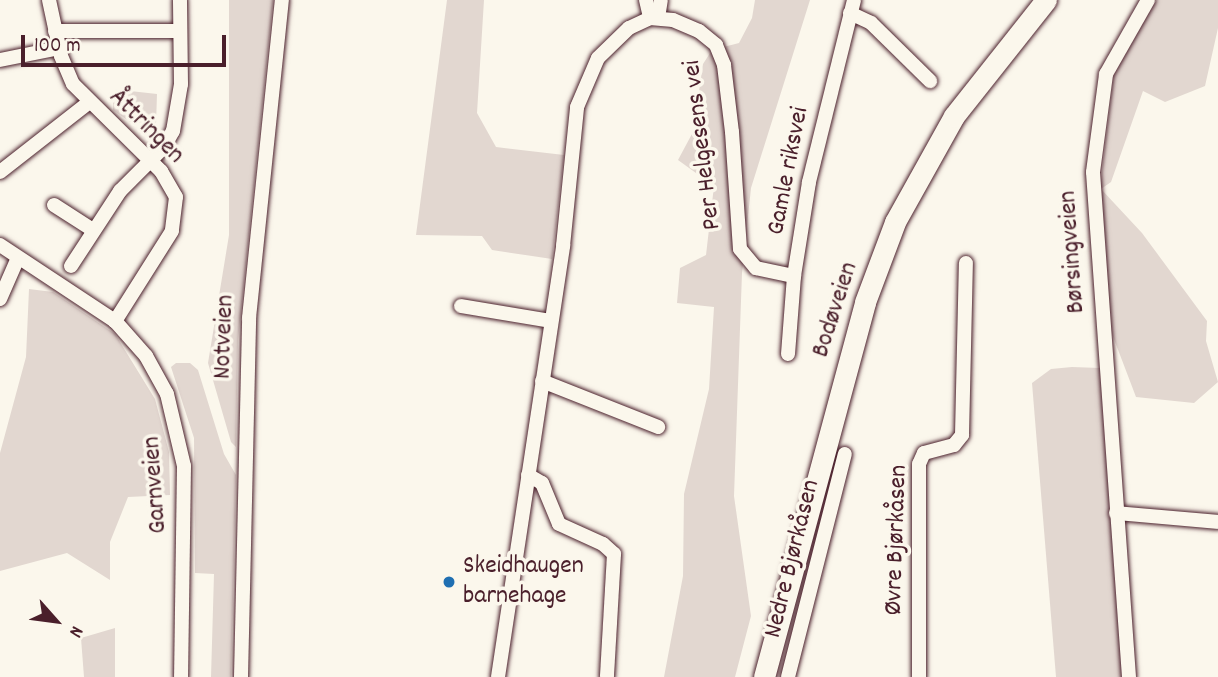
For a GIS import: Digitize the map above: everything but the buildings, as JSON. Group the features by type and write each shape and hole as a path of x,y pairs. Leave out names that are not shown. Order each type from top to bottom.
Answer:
{"main road":[{"name":"Bodøveien","path":"764,677 865,302 895,222 954,116 1046,0"}],"street":[{"name":"Åttringen","path":"49,0 59,48 73,84 88,103 151,160 173,189 175,221 167,241 115,321"},
{"path":"71,266 120,191 164,147 179,112 180,0"},
{"name":"Notveien","path":"241,677 249,318 282,0"},
{"path":"646,0 654,18"},
{"path":"498,677 563,246 570,148 581,92 605,50 629,28 654,18 661,0"},
{"name":"Børsingveien","path":"1129,677 1093,172 1106,74 1148,0"},
{"path":"852,6 930,81"},
{"name":"Gamle riksvei","path":"788,354 794,276 809,182 852,6"},
{"name":"Per Helgesens vei","path":"654,18 687,24 716,45 723,65 732,132 740,249 756,268 794,276"},
{"path":"55,31 180,31"},
{"path":"0,60 59,48"},
{"path":"0,172 88,103"},
{"path":"54,205 93,230"},
{"name":"Garnveien","path":"0,245 17,260 115,321 156,372 181,440 186,490 181,677"},
{"path":"0,299 17,260"},
{"name":"Øvre Bjørkåsen","path":"919,677 919,464 924,453 954,445 962,435 967,263"},
{"path":"461,306 551,321"},
{"path":"542,381 658,427"},
{"name":"Nedre Bjørkåsen","path":"788,677 845,454"},
{"path":"528,475 542,483 559,524 603,544 614,555 607,677"},
{"path":"1116,513 1218,523"}],"shaded area":[{"path":"229,0 273,0 238,340 236,447 231,442 208,363 229,235"},
{"path":"447,0 484,0 477,113 496,147 564,155 552,259 492,250 482,236 416,235"},
{"path":"755,0 810,0 751,188 742,273 734,496 751,616 735,677 664,677 683,576 684,494 709,389 714,307 677,303 680,268 706,255 714,186 678,160 693,132 703,64 712,50 739,43 752,18"},
{"path":"1157,0 1218,0 1218,28 1205,86 1165,102 1143,91 1111,182 1101,189 1142,233 1207,321 1206,341 1218,382 1194,403 1136,397 1109,326 1100,189 1114,73 1124,48"},
{"path":"130,91 157,94 156,124 130,122 113,110 113,103"},
{"path":"29,289 53,292 115,334 155,399 169,452 170,495 128,497 110,542 110,580 67,553 0,571 0,453 26,357"},
{"path":"176,363 190,363 198,370 224,454 236,475 231,677 211,677 214,574 195,573 194,438 171,367"},
{"path":"1100,368 1124,677 1056,677 1032,383 1051,369"},
{"path":"115,628 115,677 84,677 81,638"}],"place":[{"name":"Skeidhaugen barnehage","path":"449,582"}]}
